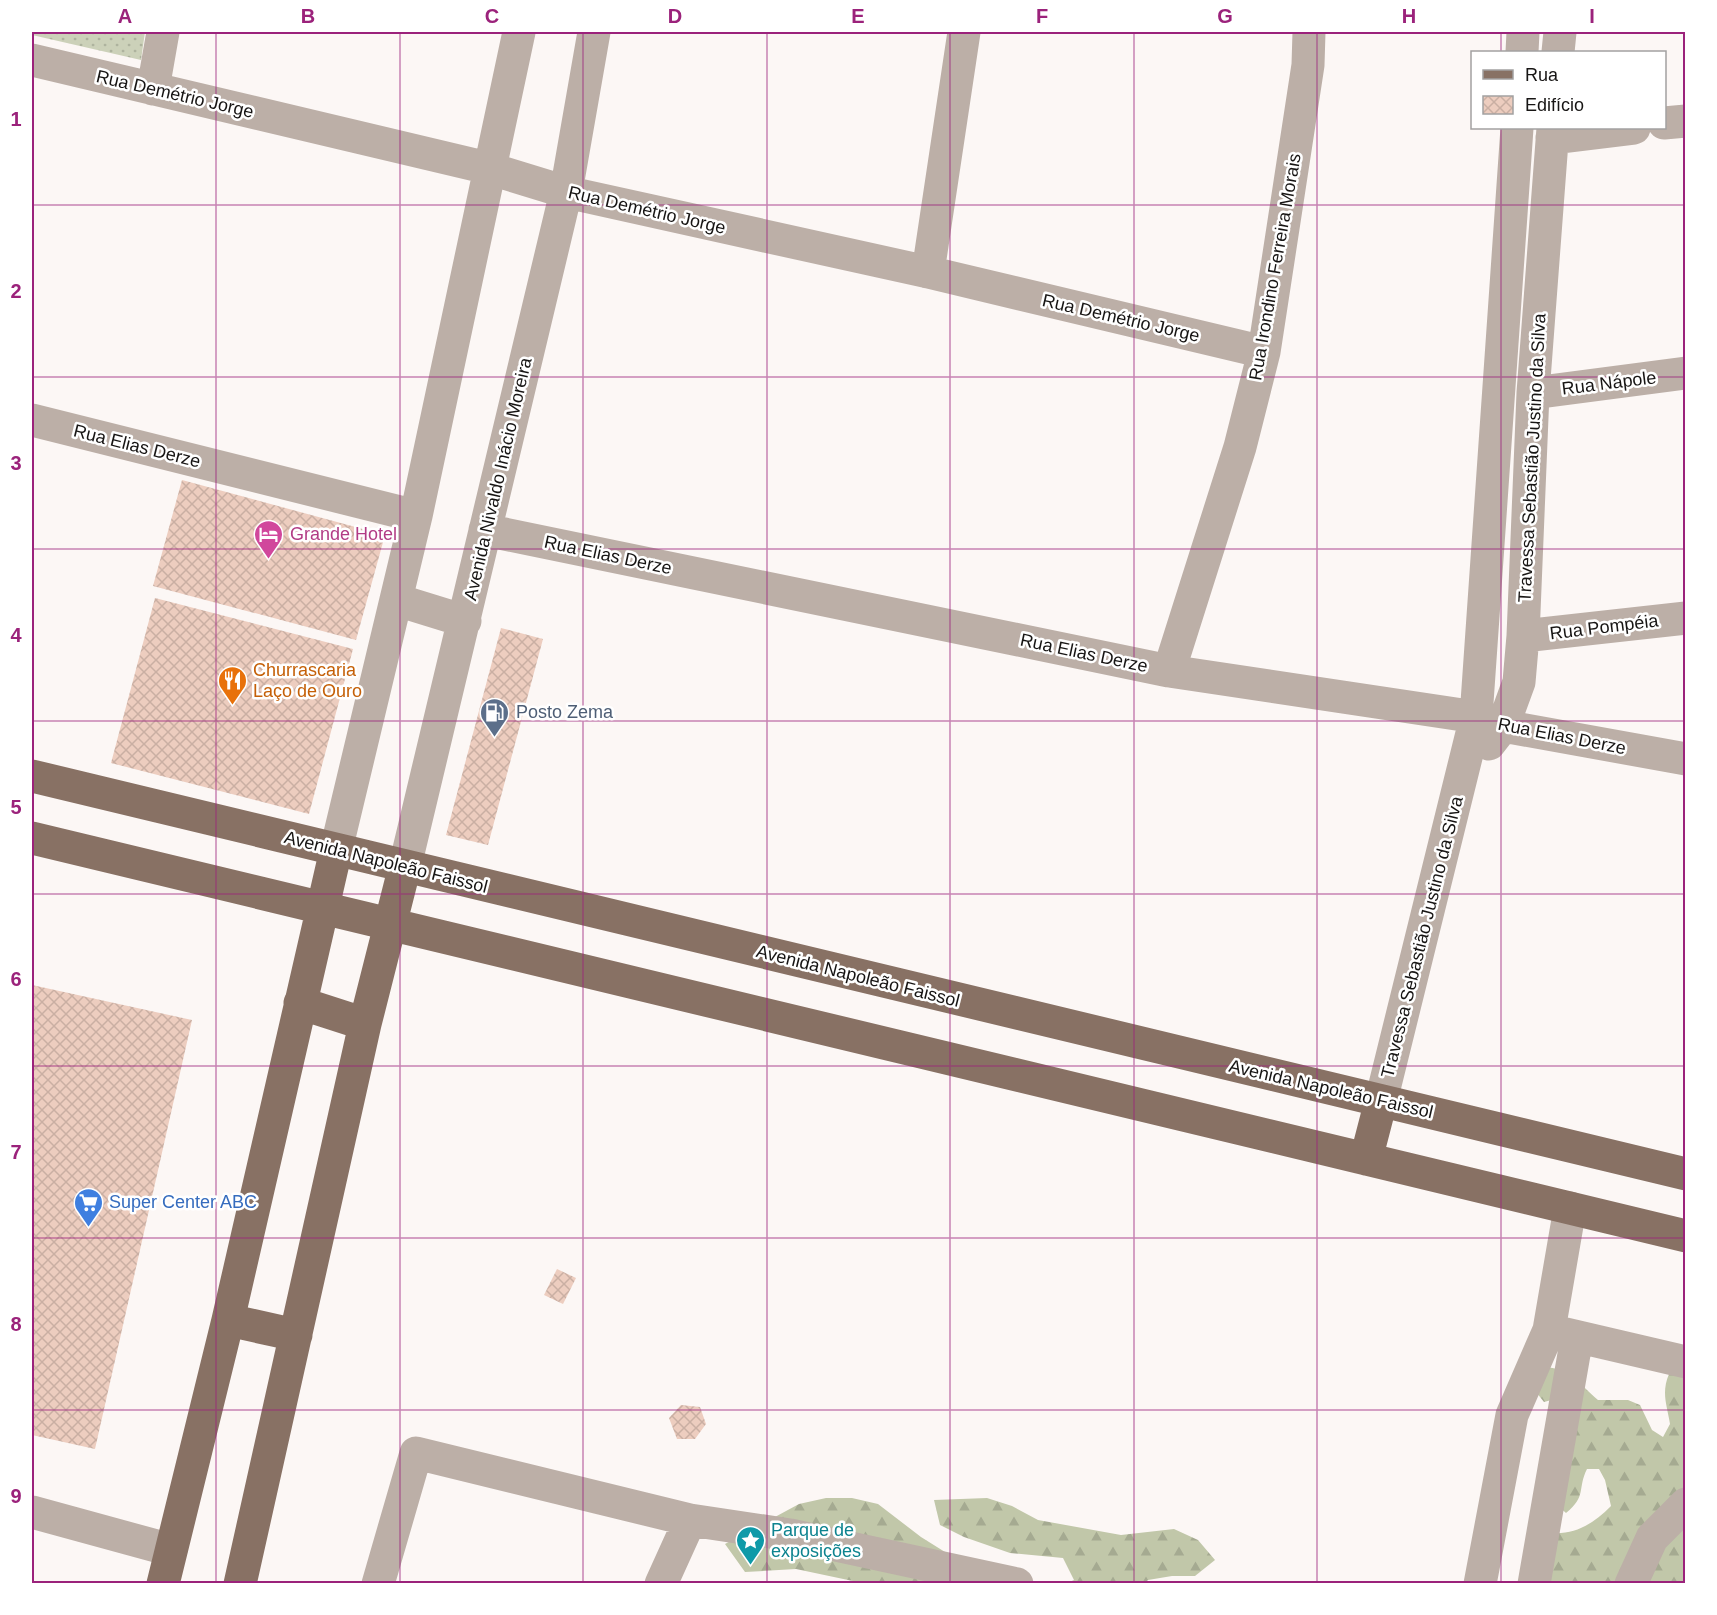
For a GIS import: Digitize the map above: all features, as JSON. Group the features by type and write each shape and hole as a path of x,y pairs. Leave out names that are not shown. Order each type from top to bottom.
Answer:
{"main road":[{"name":"Avenida Napoleão Faissol","path":"32,776 1686,1174"},
{"path":"32,838 1686,1236"},
{"path":"163,1584 228,1320 336,850"},
{"name":"Avenida Nivaldo Inácio Moreira","path":"240,1584 365,1024 405,866"},
{"path":"300,1003 365,1024"},
{"path":"1366,1159 1381,1101"},
{"path":"228,1320 296,1335"}],"street":[{"path":"153,89 163,32"},
{"path":"336,850 416,516 488,168 519,32"},
{"name":"Avenida Nivaldo Inácio Moreira","path":"405,866 566,192 594,32"},
{"path":"928,272 964,32"},
{"name":"Rua Irondino Ferreira Morais","path":"1169,671 1240,447 1264,352 1308,65 1309,32"},
{"path":"1522,51 1523,32"},
{"path":"1558,51 1560,32"},
{"name":"Rua Demétrio Jorge","path":"32,60 488,168 566,192 928,272 1264,352"},
{"path":"1666,123 1686,121"},
{"name":"Travessa Sebastião Justino da Silva","path":"1490,722 1516,129"},
{"path":"1552,133 1618,129"},
{"name":"Travessa Sebastião Justino da Silva","path":"1381,1101 1464,772 1490,722 1519,682 1533,393 1552,133"},
{"name":"Rua Nápole","path":"1533,393 1686,373"},
{"name":"Rua Elias Derze","path":"32,420 416,516"},
{"name":"Rua Elias Derze","path":"485,530 1169,671 1490,722 1686,759"},
{"path":"397,600 465,621"},
{"name":"Rua Pompéia","path":"1523,636 1686,618"},
{"path":"1534,1584 1563,1334 1570,1208"},
{"path":"1563,1334 1686,1362"},
{"path":"1480,1584 1512,1415 1563,1334"},
{"path":"378,1584 416,1453 690,1520 790,1535 1017,1584"},
{"path":"1631,1584 1652,1538 1686,1504"},
{"path":"32,1512 171,1550"},
{"path":"661,1584 690,1520"}],"green space":[{"path":"32,32 145,32 141,60 32,35"},
{"path":"1545,1367 1568,1374 1598,1400 1628,1400 1640,1405 1652,1430 1663,1437 1670,1424 1665,1393 1669,1374 1686,1377 1685,1583 1624,1583 1620,1579 1612,1583 1524,1584 1551,1533 1569,1532 1584,1527 1611,1506 1605,1480 1599,1469 1587,1469 1577,1502 1566,1513 1556,1504 1555,1399 1544,1402 1536,1392"},
{"path":"826,1498 852,1498 878,1504 921,1537 969,1567 1009,1583 867,1584 796,1569 745,1572 725,1544 799,1504"},
{"path":"987,1498 1012,1506 1038,1520 1121,1535 1174,1529 1198,1540 1215,1560 1195,1576 1172,1576 1148,1580 1145,1583 1067,1583 1074,1580 1063,1558 1010,1553 964,1537 940,1525 934,1500"}],"building":[{"name":"Grande Hotel","path":"182,480 385,535 356,640 153,586"},
{"name":"Churrascaria Laço de Ouro","path":"155,598 353,649 309,814 111,763"},
{"name":"Posto Zema","path":"501,628 543,639 488,845 446,835"},
{"name":"Super Center ABC","path":"32,985 192,1020 95,1449 32,1435"},
{"path":"557,1269 576,1278 563,1304 544,1295"},
{"path":"681,1405 700,1407 706,1424 695,1439 677,1439 669,1418"}],"place":[{"name":"Grande Hotel","path":"269,560"},
{"name":"Churrascaria Laço de Ouro","path":"232,706"},
{"name":"Posto Zema","path":"495,738"},
{"name":"Super Center ABC","path":"88,1228"},
{"name":"Parque de exposições","path":"750,1566"}]}
